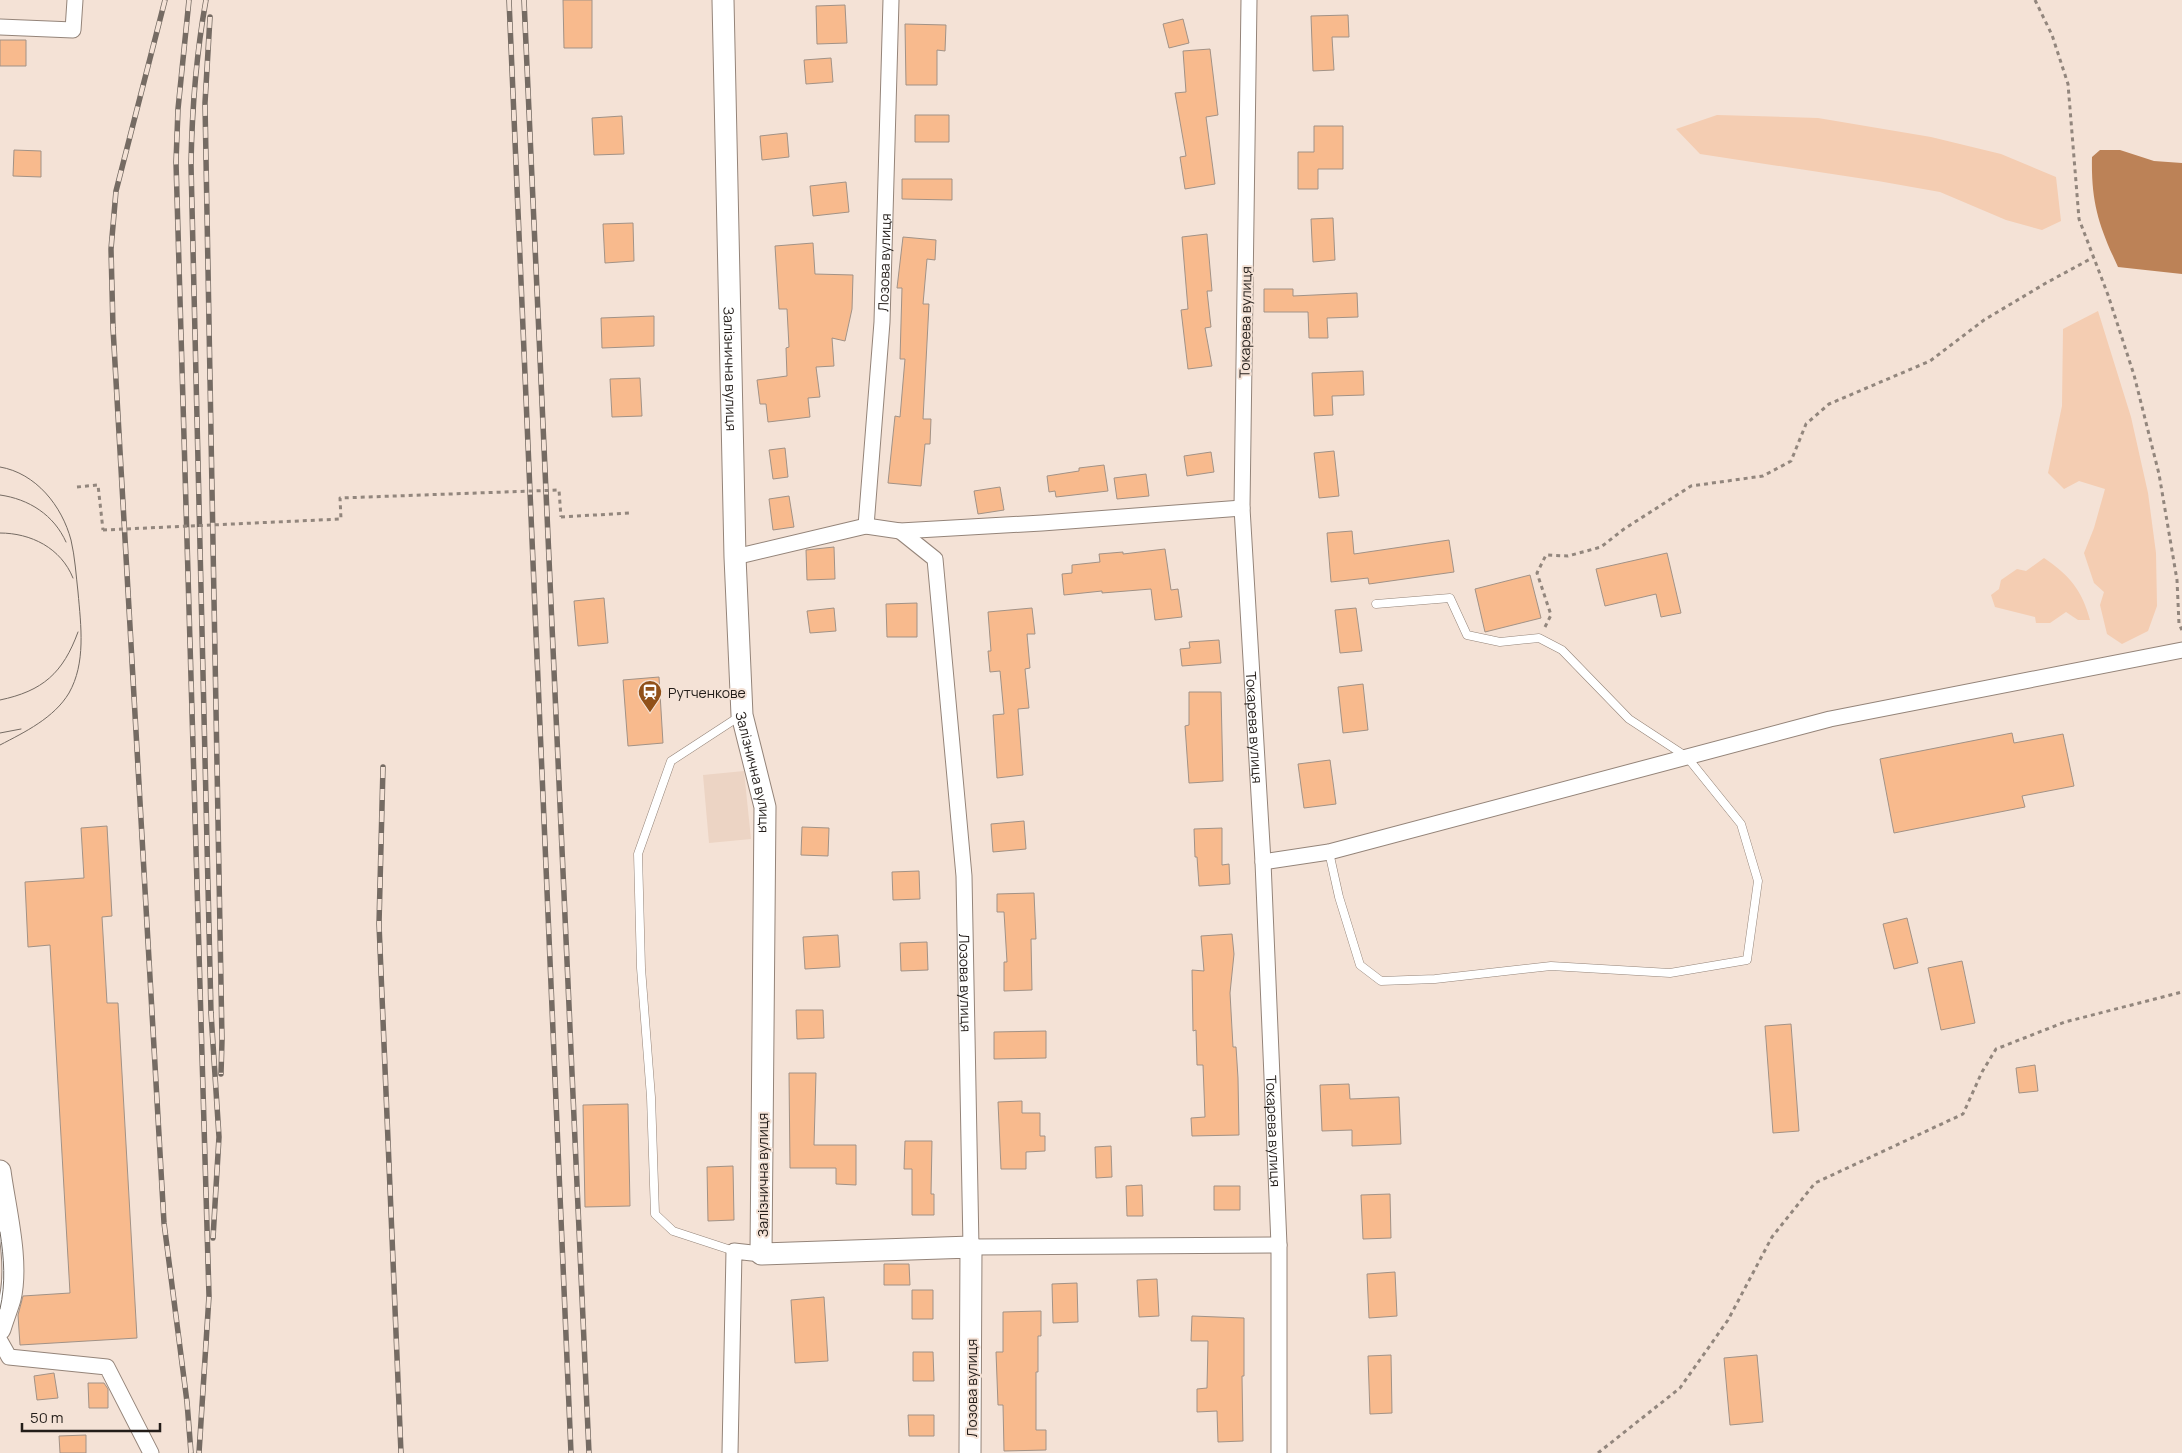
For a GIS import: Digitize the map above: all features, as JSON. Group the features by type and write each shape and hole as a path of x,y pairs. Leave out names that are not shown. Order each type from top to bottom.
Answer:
{"main road":[{"name":"Залізнична вулиця","path":"723,0 735,557 742,715 765,807 761,1254"},
{"path":"0,1171 12,1277 10,1298 0,1329"},
{"path":"761,1254 971,1246"},
{"name":"Лозова вулиця","path":"970,1453 971,1246"}],"street":[{"path":"0,27 73,30 75,0"},
{"name":"Лозова вулиця","path":"866,526 882,322 891,0"},
{"name":"Токарева вулиця","path":"1249,0 1242,508 1262,862 1279,1244 1278,1453"},
{"path":"735,557 866,526 900,531 1042,523 1242,508"},
{"name":"Лозова вулиця","path":"900,531 935,559 964,876 971,1246"},
{"path":"1262,862 1329,852 1830,719 2182,650"},
{"path":"971,1246 1279,1244"},
{"path":"730,1453 734,1251"},
{"name":"Залізнична вулиця","path":"734,1251 761,1254"},
{"path":"0,1341 9,1357 107,1367 152,1453"}],"lane":[{"path":"1329,852 1339,897 1360,965 1381,981 1435,979 1551,966 1670,973 1747,960 1758,881 1746,840 1741,824 1687,757 1629,719 1562,650 1539,638 1500,642 1467,635 1450,598 1376,604"},
{"path":"734,1251 673,1231 655,1214 651,1097 641,968 638,854 671,761 742,715"}],"path":[{"path":"2035,0 2052,35 2068,84 2079,219 2094,257 2134,375 2159,474 2177,580 2179,624 2182,630"},
{"path":"1539,638 1551,615 1537,573 1546,555 1568,556 1601,547 1624,529 1691,486 1763,476 1791,462 1806,424 1829,404 1930,361 1984,320 2094,257"},
{"path":"77,487 98,485 102,530 341,520 340,498 559,490 561,517 629,513"},
{"path":"1598,1453 1680,1388 1728,1320 1772,1238 1816,1183 1963,1114 1982,1072 1996,1050 2065,1022 2182,992"}],"shaded area":[{"path":"1717,115 1818,118 1931,137 2001,154 2056,177 2061,221 2042,230 2006,220 1940,192 1700,154 1676,129"},
{"path":"2100,150 2120,150 2154,161 2182,163 2182,274 2118,267 2101,226 2093,188 2092,157"},
{"path":"2098,311 2131,417 2148,493 2156,553 2157,606 2148,631 2122,644 2107,634 2100,605 2104,592 2094,583 2084,553 2094,528 2105,489 2079,481 2064,489 2048,473 2062,406 2063,329"},
{"path":"2044,558 2074,584 2087,609 2090,620 2078,620 2066,612 2050,623 2036,623 2035,617 1995,607 1991,595 1999,589 2001,580 2017,569 2026,571"},
{"path":"744,771 751,839 709,843 703,775"}],"building":[{"path":"563,0 592,0 592,48 564,48"},
{"path":"845,5 847,43 817,44 816,6"},
{"path":"1348,15 1349,37 1332,37 1334,70 1313,71 1311,16"},
{"path":"1183,19 1189,43 1169,48 1163,24"},
{"path":"905,24 946,25 945,51 937,50 937,85 906,85"},
{"path":"0,40 26,40 26,66 0,66"},
{"path":"1210,49 1218,115 1206,117 1215,184 1185,189 1180,157 1186,156 1175,93 1186,92 1183,51"},
{"path":"831,58 833,82 806,84 804,60"},
{"path":"915,115 949,115 949,142 915,142"},
{"path":"622,116 624,154 594,155 592,118"},
{"path":"1314,126 1343,126 1343,169 1318,169 1318,189 1298,189 1298,152 1314,152"},
{"path":"787,133 789,157 762,160 760,136"},
{"path":"14,150 41,151 41,177 13,176"},
{"path":"902,179 952,179 952,200 902,199"},
{"path":"846,182 849,212 813,216 810,186"},
{"path":"1333,218 1335,260 1313,262 1311,219"},
{"path":"633,223 634,261 605,263 603,224"},
{"path":"1207,234 1212,291 1207,291 1211,327 1205,328 1212,366 1188,369 1181,310 1188,309 1182,237"},
{"path":"903,237 936,240 935,260 927,259 923,304 929,304 923,419 931,419 930,444 925,444 921,486 888,483 895,416 900,417 905,359 900,359 902,288 897,288"},
{"path":"813,243 815,274 853,275 852,309 845,341 832,338 834,366 816,367 820,397 808,398 810,417 768,422 766,404 760,404 757,380 787,376 786,348 789,347 787,309 779,309 775,246"},
{"path":"1264,289 1293,289 1293,296 1357,293 1358,317 1327,318 1328,338 1309,338 1308,312 1264,312"},
{"path":"654,316 654,346 602,348 601,318"},
{"path":"1363,371 1364,395 1332,396 1333,415 1314,416 1312,373"},
{"path":"640,378 642,416 612,417 610,379"},
{"path":"785,448 788,477 773,479 769,450"},
{"path":"1334,451 1339,496 1319,498 1314,453"},
{"path":"1211,452 1214,472 1187,476 1184,456"},
{"path":"1104,465 1108,491 1056,497 1055,491 1049,492 1047,476 1079,471 1079,468"},
{"path":"1146,474 1149,496 1117,499 1114,478"},
{"path":"1000,487 1004,510 978,514 974,491"},
{"path":"789,496 794,527 773,530 769,499"},
{"path":"1352,531 1354,554 1449,540 1454,572 1369,584 1368,578 1331,582 1327,533"},
{"path":"834,547 835,579 807,580 806,550"},
{"path":"1165,549 1171,590 1178,589 1182,617 1155,620 1151,589 1064,595 1062,574 1072,573 1072,565 1100,562 1099,554 1123,552 1123,554"},
{"path":"1667,553 1681,613 1661,617 1656,594 1605,606 1596,569"},
{"path":"1530,575 1541,618 1485,632 1475,589"},
{"path":"604,598 608,643 578,646 574,601"},
{"path":"917,603 917,637 887,637 886,604"},
{"path":"834,608 836,631 810,633 807,611"},
{"path":"1032,608 1035,634 1027,634 1030,668 1025,669 1029,708 1018,709 1023,775 997,778 993,715 1004,714 1000,671 990,672 988,651 991,651 988,612"},
{"path":"1356,608 1362,651 1340,653 1335,610"},
{"path":"1219,640 1221,663 1182,666 1180,649 1190,648 1189,642"},
{"path":"659,677 663,743 628,746 623,680"},
{"path":"1363,684 1368,730 1343,733 1338,687"},
{"path":"1189,692 1221,692 1223,781 1189,783 1185,726 1189,725"},
{"path":"2012,733 2014,743 2063,734 2074,786 2022,796 2025,807 1894,833 1880,759"},
{"path":"1330,760 1336,804 1304,808 1298,764"},
{"path":"1024,821 1026,849 993,852 991,824"},
{"path":"107,826 112,916 102,917 107,1003 118,1003 137,1338 20,1345 18,1315 23,1296 70,1293 50,945 28,947 25,882 84,878 81,828"},
{"path":"802,827 829,828 828,856 801,855"},
{"path":"1222,828 1222,865 1229,864 1230,884 1199,886 1194,829"},
{"path":"919,871 920,899 893,900 892,872"},
{"path":"1034,893 1036,939 1031,939 1032,990 1004,991 1004,962 1007,962 1004,912 997,912 997,894"},
{"path":"1907,918 1918,963 1894,969 1883,924"},
{"path":"1232,934 1234,954 1230,993 1233,1047 1236,1047 1238,1078 1239,1135 1192,1136 1191,1118 1205,1117 1203,1065 1197,1065 1196,1030 1193,1031 1192,970 1204,971 1201,936"},
{"path":"838,935 840,967 805,969 803,937"},
{"path":"927,942 928,970 901,971 900,943"},
{"path":"1962,961 1975,1023 1941,1030 1928,968"},
{"path":"796,1010 823,1010 824,1038 797,1039"},
{"path":"1791,1024 1799,1131 1773,1133 1765,1026"},
{"path":"1046,1031 1046,1058 994,1059 994,1032"},
{"path":"2035,1065 2038,1091 2019,1093 2016,1068"},
{"path":"789,1073 816,1073 814,1145 856,1145 856,1185 836,1184 836,1168 790,1168"},
{"path":"1349,1084 1350,1099 1399,1097 1401,1144 1352,1146 1352,1130 1322,1131 1320,1085"},
{"path":"1022,1101 1022,1113 1040,1113 1040,1136 1045,1136 1045,1151 1026,1152 1026,1169 1001,1169 998,1102"},
{"path":"628,1104 630,1206 585,1207 583,1105"},
{"path":"905,1141 932,1141 931,1194 934,1194 934,1215 912,1215 912,1169 904,1169"},
{"path":"1111,1146 1112,1177 1096,1178 1095,1147"},
{"path":"733,1166 734,1220 708,1221 707,1167"},
{"path":"1142,1185 1143,1216 1127,1216 1126,1186"},
{"path":"1214,1186 1240,1186 1240,1210 1214,1210"},
{"path":"1390,1194 1391,1238 1363,1239 1361,1195"},
{"path":"884,1264 909,1264 910,1285 884,1285"},
{"path":"1395,1272 1397,1316 1369,1318 1367,1274"},
{"path":"1157,1279 1159,1316 1139,1317 1137,1280"},
{"path":"1077,1283 1078,1322 1053,1323 1052,1284"},
{"path":"912,1290 933,1290 933,1319 912,1319"},
{"path":"824,1297 828,1361 795,1363 791,1300"},
{"path":"1041,1311 1041,1336 1038,1336 1038,1372 1036,1372 1036,1430 1046,1430 1046,1450 1004,1451 1003,1405 998,1405 996,1352 1003,1352 1003,1312"},
{"path":"1192,1316 1244,1318 1244,1376 1242,1376 1243,1441 1218,1442 1217,1411 1197,1412 1197,1389 1207,1388 1208,1341 1191,1341"},
{"path":"913,1352 933,1352 934,1381 913,1381"},
{"path":"1391,1355 1392,1413 1370,1414 1368,1356"},
{"path":"1757,1355 1763,1422 1730,1425 1724,1358"},
{"path":"54,1373 58,1398 37,1400 34,1376"},
{"path":"88,1383 104,1383 108,1389 108,1408 89,1408"},
{"path":"908,1415 934,1415 934,1436 909,1436"},
{"path":"86,1435 86,1453 60,1453 59,1436"}],"tram line":[{"path":"0,467 13,470 36,484 54,504 67,527 74,553 81,644 78,669 69,693 63,702 38,724 0,745"},
{"path":"0,495 21,500 39,510 55,524 66,542"},
{"path":"0,533 23,536 44,544 61,558 73,578"},
{"path":"0,700 28,691 49,678 66,659 78,632"},
{"path":"0,733 21,729"},
{"path":"0,1232 4,1270 0,1309"}],"railway":[{"path":"165,0 116,191 111,249 113,328 164,1223 187,1402 191,1453"},
{"path":"189,0 178,109 176,162 209,1296 199,1453"},
{"path":"206,0 195,82 191,164 211,1013 219,1137 213,1238"},
{"path":"509,0 571,1453"},
{"path":"524,0 589,1453"},
{"path":"210,17 205,103 222,1040 221,1074"},
{"path":"383,767 379,924 401,1453"}],"place":[{"name":"Рутченкове","path":"650,713"}]}
